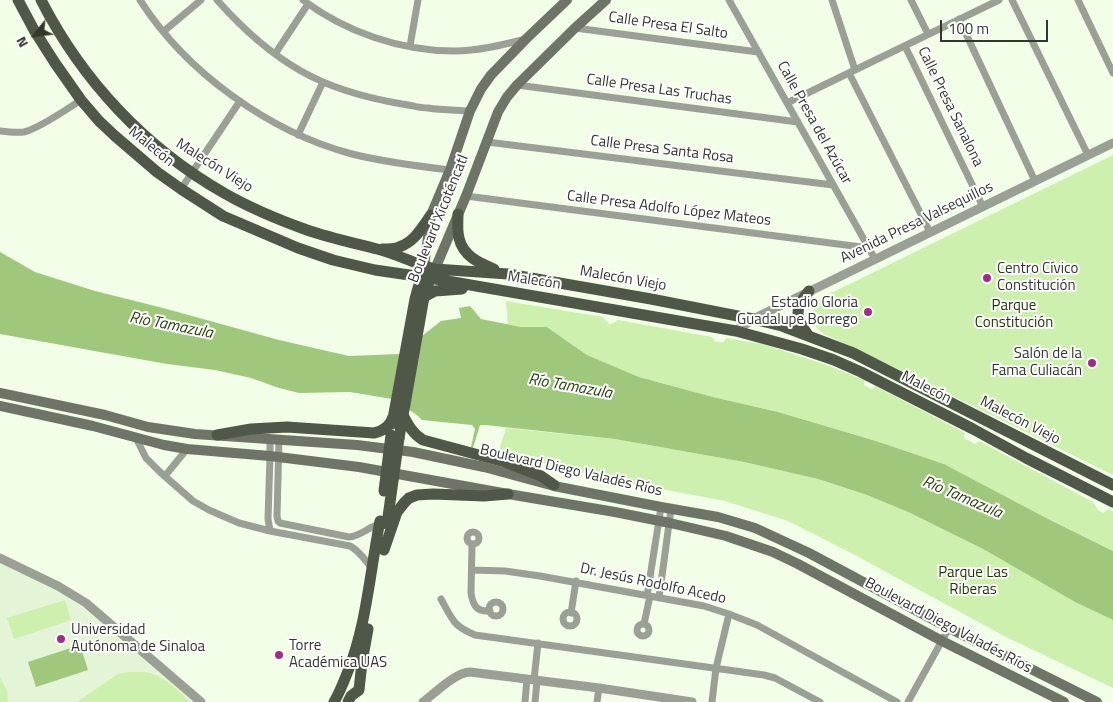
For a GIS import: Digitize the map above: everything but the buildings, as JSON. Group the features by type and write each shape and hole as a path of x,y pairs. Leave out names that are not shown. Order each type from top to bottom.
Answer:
{"main road":[{"name":"Malecón","path":"18,0 34,30 81,100 114,136 181,190 223,216 298,248 375,270 427,273 472,286 736,331 802,349 861,372 1113,502"},
{"name":"Malecón Viejo","path":"41,0 73,54 113,104 133,125 158,148 192,173 225,193 268,214 309,230 379,250 427,273 508,274 651,298 754,318 782,326 854,353 1113,485"},
{"name":"Boulevard Xicoténcatl","path":"382,523 398,416 420,299 427,273 431,215 450,170 470,111 481,89 526,39 567,0"},
{"name":"Boulevard Xicoténcatl","path":"427,273 458,214 498,112 507,97 575,28 606,0"},
{"path":"458,214 459,238 463,249 482,264 508,274"},
{"path":"379,250 398,248 408,242 419,233 431,215"},
{"path":"420,299 434,291 461,289 472,286"},
{"path":"808,335 800,322 798,313 800,302 809,291"},
{"name":"Boulevard Diego Valadés Ríos","path":"0,392 105,415 148,427 196,434 357,445 413,452 484,467 554,485 718,517 755,528 809,553 949,628 1097,702"},
{"name":"Boulevard Diego Valadés Ríos","path":"0,406 100,427 136,438 187,449 275,456 359,467 587,507 726,536 773,552 806,568 942,641 1064,702"},
{"path":"218,435 251,429 287,427 374,433 388,427 398,416 423,440 517,466 541,476 554,485"},
{"path":"357,702 362,662 384,550 397,512 409,498 418,495 484,496 508,494"},
{"path":"382,523 384,550"},
{"path":"334,702 352,660 360,635 382,523"},
{"path":"348,702 351,696 359,690"}],"street":[{"path":"140,0 192,63 240,101 270,120 326,146 351,154 393,163 450,170"},
{"path":"164,31 201,0"},
{"path":"217,0 249,32 275,54 301,71 323,82 353,93 384,101 427,108 470,111"},
{"path":"410,46 418,0"},
{"name":"Calle Presa del Azúcar","path":"729,0 875,259"},
{"path":"832,0 852,71 930,232"},
{"path":"911,0 928,34"},
{"path":"787,103 999,0"},
{"path":"1012,0 1088,156"},
{"path":"1078,0 1113,74"},
{"path":"275,54 305,2 332,19 359,32 386,41 410,46 455,51 481,49 526,39"},
{"path":"959,20 1035,181"},
{"name":"Calle Presa El Salto","path":"575,28 758,52"},
{"name":"Calle Presa Sanalona","path":"905,46 983,207"},
{"path":"298,134 323,82"},
{"name":"Calle Presa Las Truchas","path":"517,85 798,122"},
{"path":"0,131 25,132 81,100"},
{"path":"181,190 240,101"},
{"name":"Calle Presa Santa Rosa","path":"486,142 833,185"},
{"name":"Avenida Presa Valsequillos","path":"736,331 754,318 1113,143"},
{"name":"Calle Presa Adolfo López Mateos","path":"466,196 869,248"},
{"path":"136,438 146,458 194,501 209,510 239,522 270,531 350,546 360,553 373,569"},
{"path":"274,439 277,516 280,523 349,537 360,535 371,527 382,523"},
{"path":"165,476 187,449"},
{"path":"270,531 268,519 275,456"},
{"path":"659,598 666,508"},
{"path":"644,624 665,522"},
{"path":"472,545 471,593 474,603 481,611 490,611"},
{"path":"0,558 49,582 86,604 201,702"},
{"name":"Dr. Jesús Rodolfo Acedo","path":"472,570 505,571 576,582 704,606 757,625 897,702"},
{"path":"572,613 576,582"},
{"path":"441,600 454,623 475,634 764,675 775,678 820,702"},
{"path":"712,702 716,668 729,614"},
{"path":"908,702 949,628"},
{"path":"525,702 533,680 538,643"},
{"path":"423,702 456,677 466,672 599,688 643,698 692,702"},
{"path":"533,680 535,702"},
{"path":"598,702 599,688"}],"shaded area":[{"name":"Universidad Autónoma de Sinaloa","path":"0,563 58,590 80,605 196,702 0,702"}],"green space":[{"name":"Centro Cívico Constitución","path":"1113,155 1113,475 824,334 813,321 814,307 821,298"},
{"path":"506,301 603,317 609,324 618,320 712,337 718,342 724,342 726,338 762,344 824,364 864,380 864,385 869,388 873,389 875,386 965,433 964,438 975,444 979,441 1093,502 1098,510 1103,513 1108,509 1113,511 1113,551 944,464 876,441 778,412 639,377 587,355 547,327 508,325"},
{"name":"Parque Las Riberas","path":"506,428 615,439 744,462 818,479 867,495 908,512 983,549 1075,602 1113,620 1113,688 1006,637 788,521 725,501 613,480 529,460 499,450"},
{"path":"65,600 71,620 14,639 7,618"},
{"path":"128,672 151,673 175,688 189,702 77,702 118,674"},
{"path":"0,677 7,691 8,702 0,702"}],"water":[{"name":"Río Tamazula","path":"0,252 35,272 95,291 279,340 349,356 399,354 441,321 461,318 459,308 470,306 481,319 521,327 547,327 587,355 639,377 778,412 876,441 944,464 1113,551 1113,620 1075,602 983,549 908,512 867,495 818,479 744,462 615,439 485,425 480,425 473,448 471,447 475,429 472,425 422,420 392,399 350,392 299,393 251,378 215,370 167,364 0,334"},
{"path":"80,645 88,670 36,687 28,662"}],"place":[{"name":"Centro Cívico Constitución","path":"987,278"},
{"name":"Estadio Gloria Guadalupe Borrego","path":"868,312"},
{"name":"Salón de la Fama Culiacán","path":"1092,363"},
{"name":"Universidad Autónoma de Sinaloa","path":"61,639"},
{"name":"Torre Académica UAS","path":"279,655"}],"park label":[{"name":"Parque Constitución","path":"1014,314"}]}
